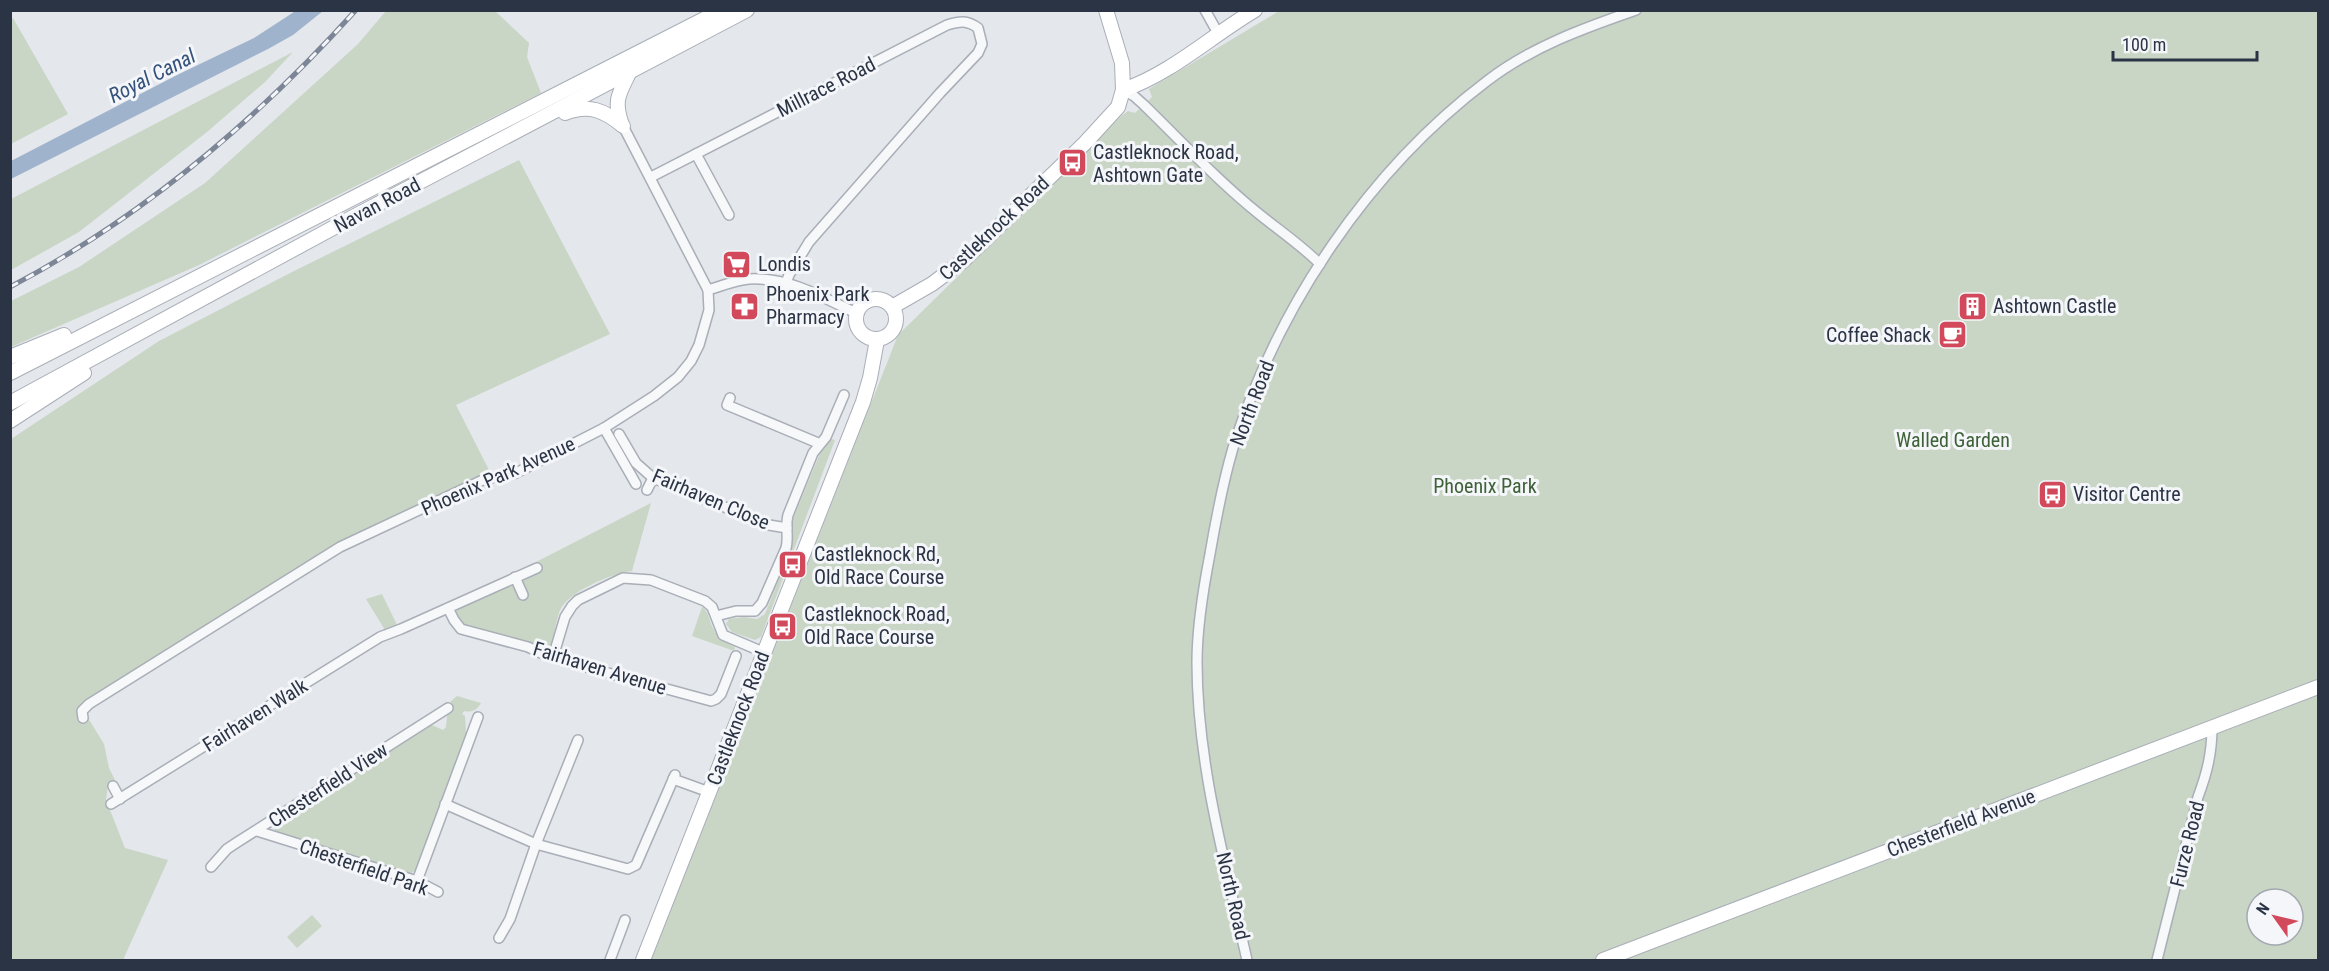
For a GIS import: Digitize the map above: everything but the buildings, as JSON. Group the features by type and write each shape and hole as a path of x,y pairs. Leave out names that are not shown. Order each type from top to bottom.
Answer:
{"main road":[{"name":"Navan Road","path":"10,373 722,10"},
{"name":"Navan Road","path":"10,403 355,216 747,10"},
{"name":"Castleknock Road","path":"892,307 933,284 964,260 1112,115 1118,106 1123,90 1122,63 1106,10"},
{"path":"1123,90 1147,80 1256,10"},
{"path":"623,126 617,110 618,97 630,71"},
{"path":"534,123 586,108 604,112 623,126"},
{"path":"10,357 49,342 222,264"},
{"path":"10,421 204,299"},
{"path":"869,300 882,300 892,307 896,319 895,325 888,335 877,340 870,339 859,332 856,326 856,313 859,307 869,300"},
{"name":"Castleknock Road","path":"643,960 863,402 877,340"},
{"name":"Chesterfield Avenue","path":"1603,960 2319,687"}],"street":[{"path":"1205,10 1219,35"},
{"name":"North Road","path":"1247,960 1202,745 1198,707 1197,658 1201,602 1215,523 1233,450 1246,411 1266,363 1320,264 1358,212 1406,153 1448,113 1488,80 1556,41 1584,28 1636,10"},
{"name":"Millrace Road","path":"651,177 950,24 960,21 970,22 978,28 982,44 978,53 809,242 785,283"},
{"path":"1123,90 1144,105 1206,167 1259,214 1301,245 1320,264"},
{"name":"Phoenix Park Avenue","path":"82,718 82,711 89,704 340,547 485,479 516,473 604,428 654,396 678,376 691,361 699,345 709,310 708,290 623,126"},
{"path":"696,154 729,215"},
{"path":"708,290 749,279 785,283 807,289 856,313"},
{"path":"782,293 785,283"},
{"path":"716,616 736,611 750,612 759,608 786,548 788,515 819,443 826,437 843,395"},
{"path":"730,398 727,405 819,443"},
{"path":"604,428 636,484"},
{"name":"Fairhaven Close","path":"619,434 636,463 653,478 769,525 786,528"},
{"path":"647,490 653,478"},
{"path":"448,608 537,568"},
{"path":"515,577 523,595"},
{"path":"553,657 565,617 572,606 578,600 623,578 651,580 705,601 712,607 723,635 763,652"},
{"name":"Fairhaven Walk","path":"111,804 380,637 448,608"},
{"name":"Fairhaven Avenue","path":"448,608 461,629 711,701 721,694 736,657"},
{"name":"Chesterfield View","path":"211,867 227,849 448,708"},
{"path":"417,881 478,717"},
{"name":"Furze Road","path":"2157,960 2198,797 2208,772 2212,727"},
{"path":"499,938 518,898 536,844 578,740"},
{"path":"445,804 536,844 628,869 636,865 674,777 709,792"},
{"path":"113,786 120,799"},
{"name":"Chesterfield Park","path":"257,831 417,881 438,892"},
{"path":"610,960 625,920"}],"green space":[{"path":"386,11 495,11 529,43 527,57 541,93 199,265 11,347 11,301 79,267 205,183 358,44"},
{"name":"Phoenix Park","path":"1279,11 2318,11 2318,960 651,960 898,335 1120,117 1128,111 1135,113 1152,97 1149,89"},
{"path":"13,18 68,114 11,144 10,21"},
{"path":"293,52 265,82 207,132 79,232 11,270 11,199"},
{"path":"519,160 610,334 456,405 490,472 338,543 86,701 79,719 88,718 104,744 109,768 115,780 108,785 106,800 125,848 168,860 123,960 11,960 11,439 159,341 292,272"},
{"path":"831,439 835,440 761,637 755,640 732,632 726,624 729,619 744,617 757,619 765,614 792,546 792,521 821,451"},
{"path":"651,503 632,571 592,584 572,596 560,610 548,650 462,625 455,614 459,607 511,584 523,583 524,577 537,571 536,562"},
{"path":"382,594 398,627 385,630 366,599"},
{"path":"702,607 708,614 717,634 735,647 734,651 692,636"},
{"path":"457,696 481,703 474,710 464,711 462,714 465,716 466,733 417,869 410,874 299,841 275,831 274,828 278,822 432,725 443,730 446,727 447,716 454,708 450,702"},
{"path":"312,915 322,926 297,948 287,937"}],"water":[{"name":"Royal Canal","path":"297,10 323,11 293,35 268,49 11,179 11,161 254,38"}],"railway":[{"path":"10,287 59,260 106,230 195,164 278,90 356,10"}],"place":[{"name":"Castleknock Road, Ashtown Gate","path":"1072,163"},
{"name":"Londis","path":"737,264"},
{"name":"Phoenix Park Pharmacy","path":"745,306"},
{"name":"Ashtown Castle","path":"1972,306"},
{"name":"Coffee Shack","path":"1952,335"},
{"name":"Visitor Centre","path":"2052,494"},
{"name":"Castleknock Rd, Old Race Course","path":"793,565"},
{"name":"Castleknock Road, Old Race Course","path":"783,626"}],"park label":[{"name":"Walled Garden","path":"1953,440"}]}
